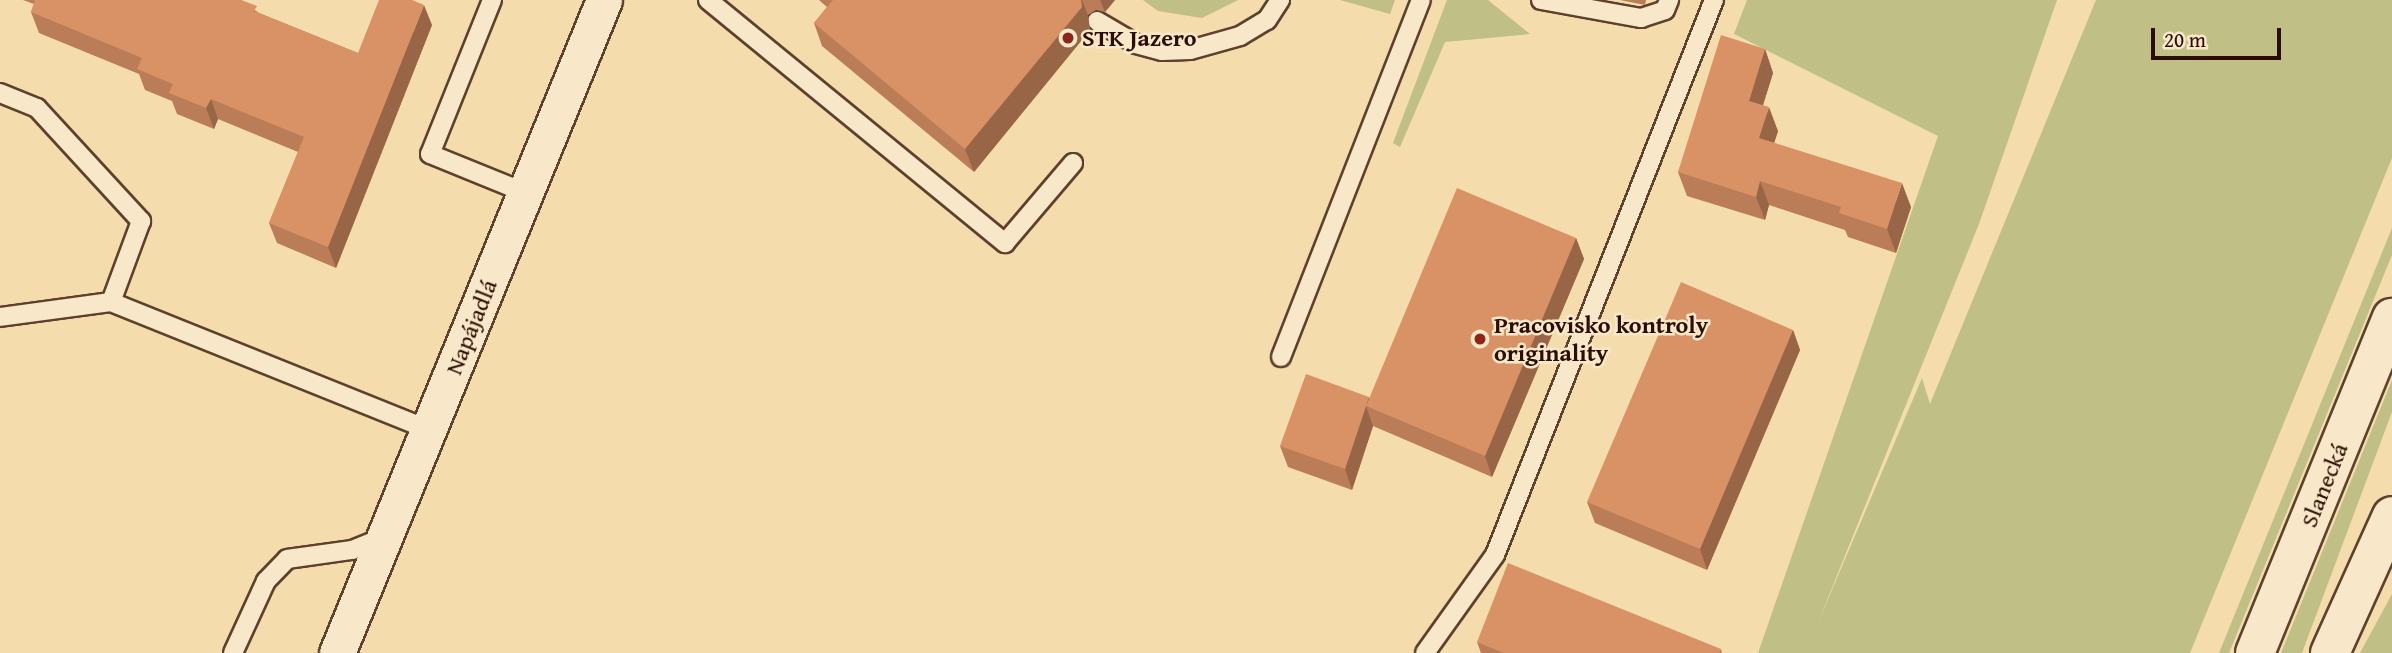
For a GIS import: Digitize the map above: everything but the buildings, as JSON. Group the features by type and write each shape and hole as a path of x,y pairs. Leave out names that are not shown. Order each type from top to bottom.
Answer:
{"main road":[{"name":"Slanecká","path":"2255,653 2392,318"},
{"path":"2330,653 2392,516"}],"street":[{"name":"Napájadlá","path":"337,653 604,0"}],"lane":[{"path":"492,0 430,154 526,193"},
{"path":"708,0 1005,243 1073,163"},
{"path":"1097,22 1136,44 1162,51 1190,50 1240,36 1267,20 1280,0"},
{"path":"1281,357 1421,0"},
{"path":"1541,0 1641,18 1665,10 1669,0"},
{"path":"1425,653 1495,555 1714,0"},
{"path":"0,93 37,108 141,221 111,302"},
{"path":"0,317 111,302 430,430"},
{"path":"233,653 266,581 287,559 352,550 384,537"}],"shaded area":[{"path":"1143,0 1238,0 1202,18 1158,11"},
{"path":"1340,0 1395,0 1390,14"},
{"path":"1447,0 1488,0 1530,34 1445,42 1400,147 1393,143"},
{"path":"1747,0 2057,0 1979,224 1817,625 1922,378 1930,404 2096,0 2392,0 2392,158 2190,653 1758,653 1938,136 1734,34"},
{"path":"2392,228 2392,255 2229,653 2219,653"},
{"path":"2392,380 2392,412 2302,653 2281,653"},
{"path":"2392,594 2392,653 2360,653"}],"place":[{"name":"STK Jazero","path":"1068,38"},
{"name":"Pracovisko kontroly originality","path":"1480,339"}]}
